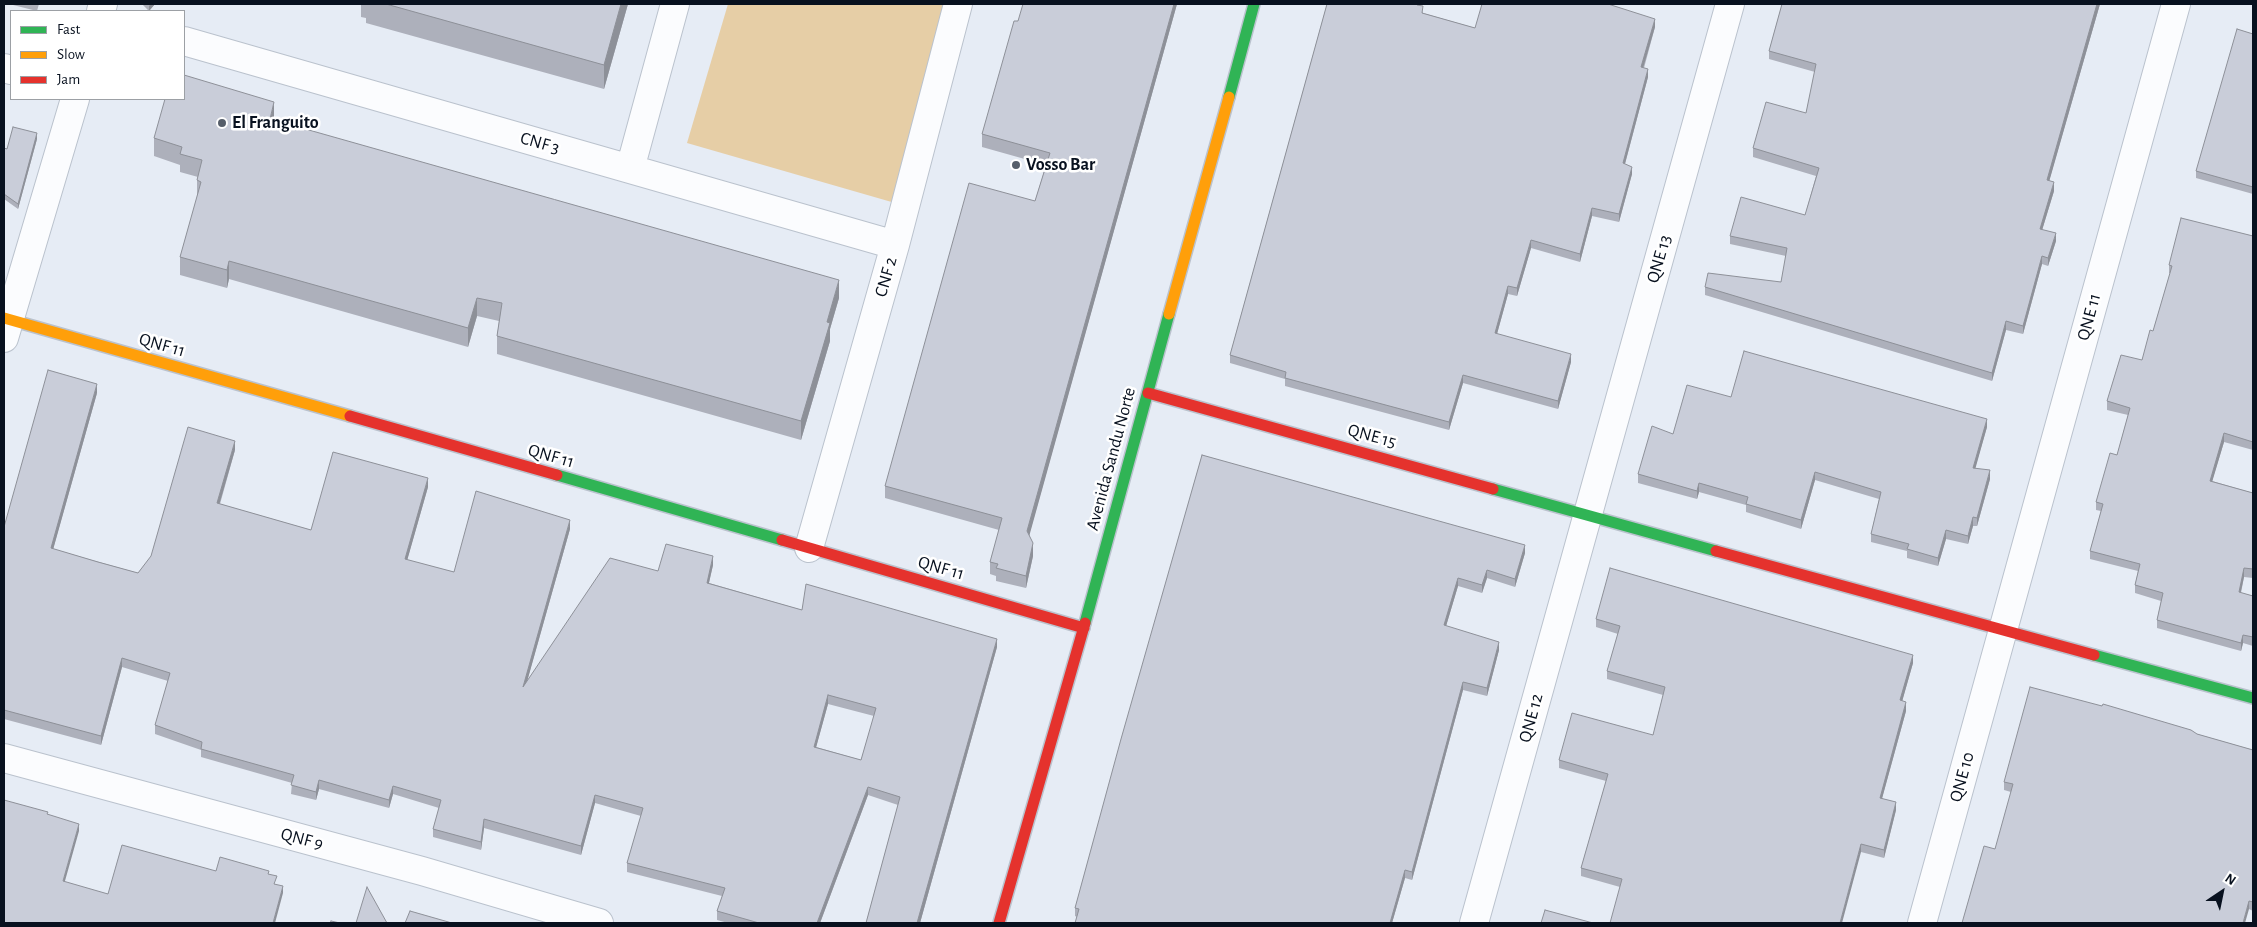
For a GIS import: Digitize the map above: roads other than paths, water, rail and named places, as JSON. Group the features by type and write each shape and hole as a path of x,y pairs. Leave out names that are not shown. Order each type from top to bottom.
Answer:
{"street":[{"path":"630,169 676,4"},
{"name":"CNF 2","path":"810,548 895,245 958,4"},
{"name":"Avenida Sandu Norte","path":"999,923 1084,628 1254,4"},
{"name":"QNE 13","path":"1588,514 1730,4"},
{"name":"QNE 11","path":"2003,630 2176,4"},
{"name":"CNF 3","path":"185,41 895,245"},
{"path":"5,325 75,100"},
{"name":"QNF 11","path":"5,325 810,548 1084,628"},
{"name":"QNE 15","path":"1148,393 2253,698"},
{"name":"QNE 12","path":"1474,923 1588,514"},
{"name":"QNE 10","path":"1922,923 2003,630"},
{"name":"QNF 9","path":"4,758 422,871 599,923"}],"place":[{"name":"El Franguito","path":"222,123"},
{"name":"Vosso Bar","path":"1016,165"}]}
